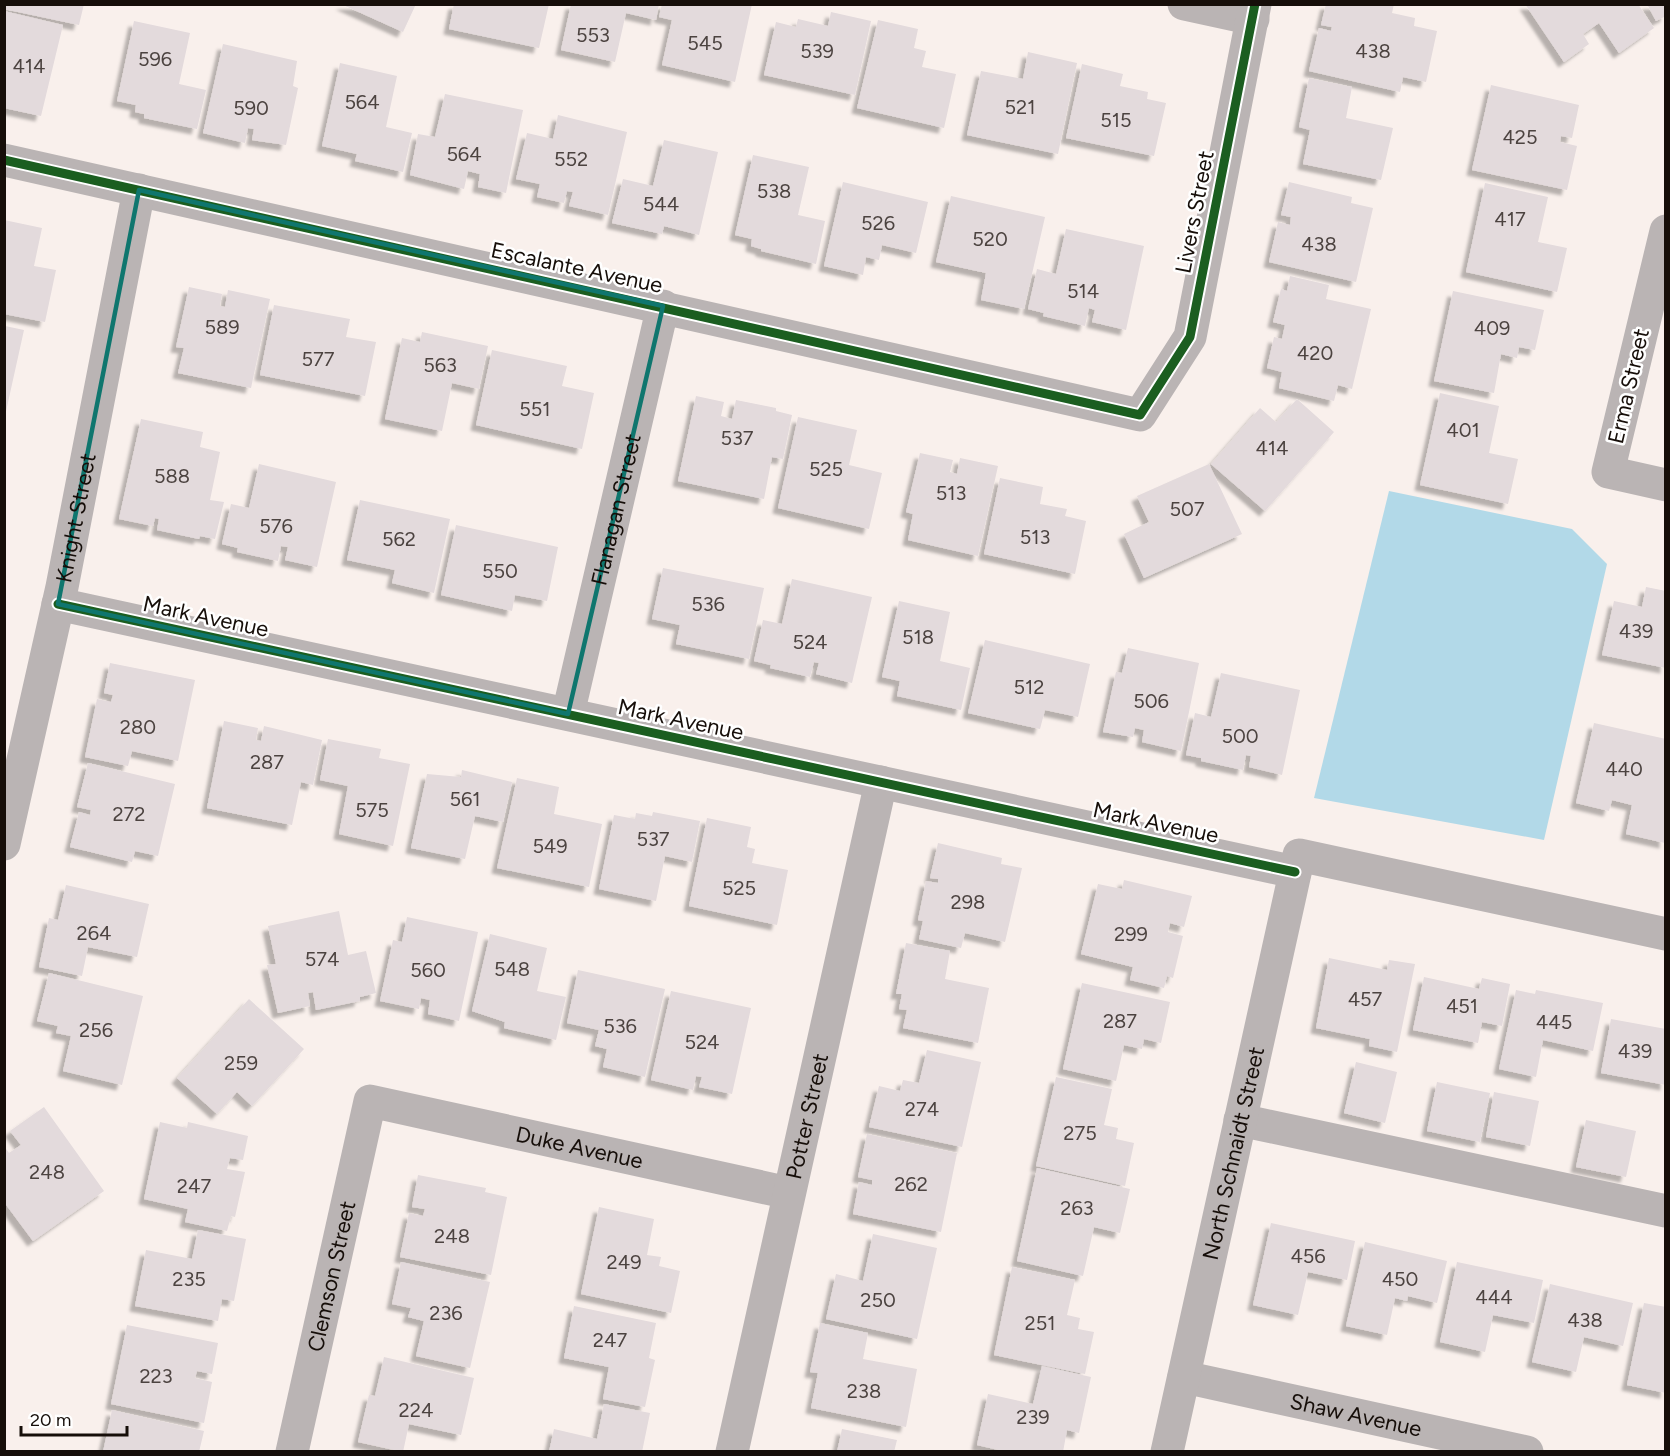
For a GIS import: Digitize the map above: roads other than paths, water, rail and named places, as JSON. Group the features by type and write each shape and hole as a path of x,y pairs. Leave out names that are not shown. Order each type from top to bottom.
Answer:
{"street":[{"path":"1184,4 1254,12"},
{"name":"Livers Street","path":"1140,415 1190,337 1254,12"},
{"name":"Escalante Avenue","path":"4,160 663,306 1140,415"},
{"name":"Knight Street","path":"4,844 58,604 139,190"},
{"name":"Erma Street","path":"1665,231 1608,472 1665,485"},
{"name":"Flanagan Street","path":"568,714 663,306"},
{"name":"Mark Avenue","path":"58,604 881,782 1665,934"},
{"name":"Potter Street","path":"732,1452 881,782"},
{"name":"North Schnaidt Street","path":"1167,1452 1297,863"},
{"name":"Duke Avenue","path":"370,1101 789,1193"},
{"name":"Clemson Street","path":"292,1452 370,1101"},
{"path":"1240,1120 1665,1211"},
{"name":"Shaw Avenue","path":"1184,1377 1527,1452"}],"water":[{"path":"1389,491 1572,529 1607,564 1544,840 1314,798"}]}
